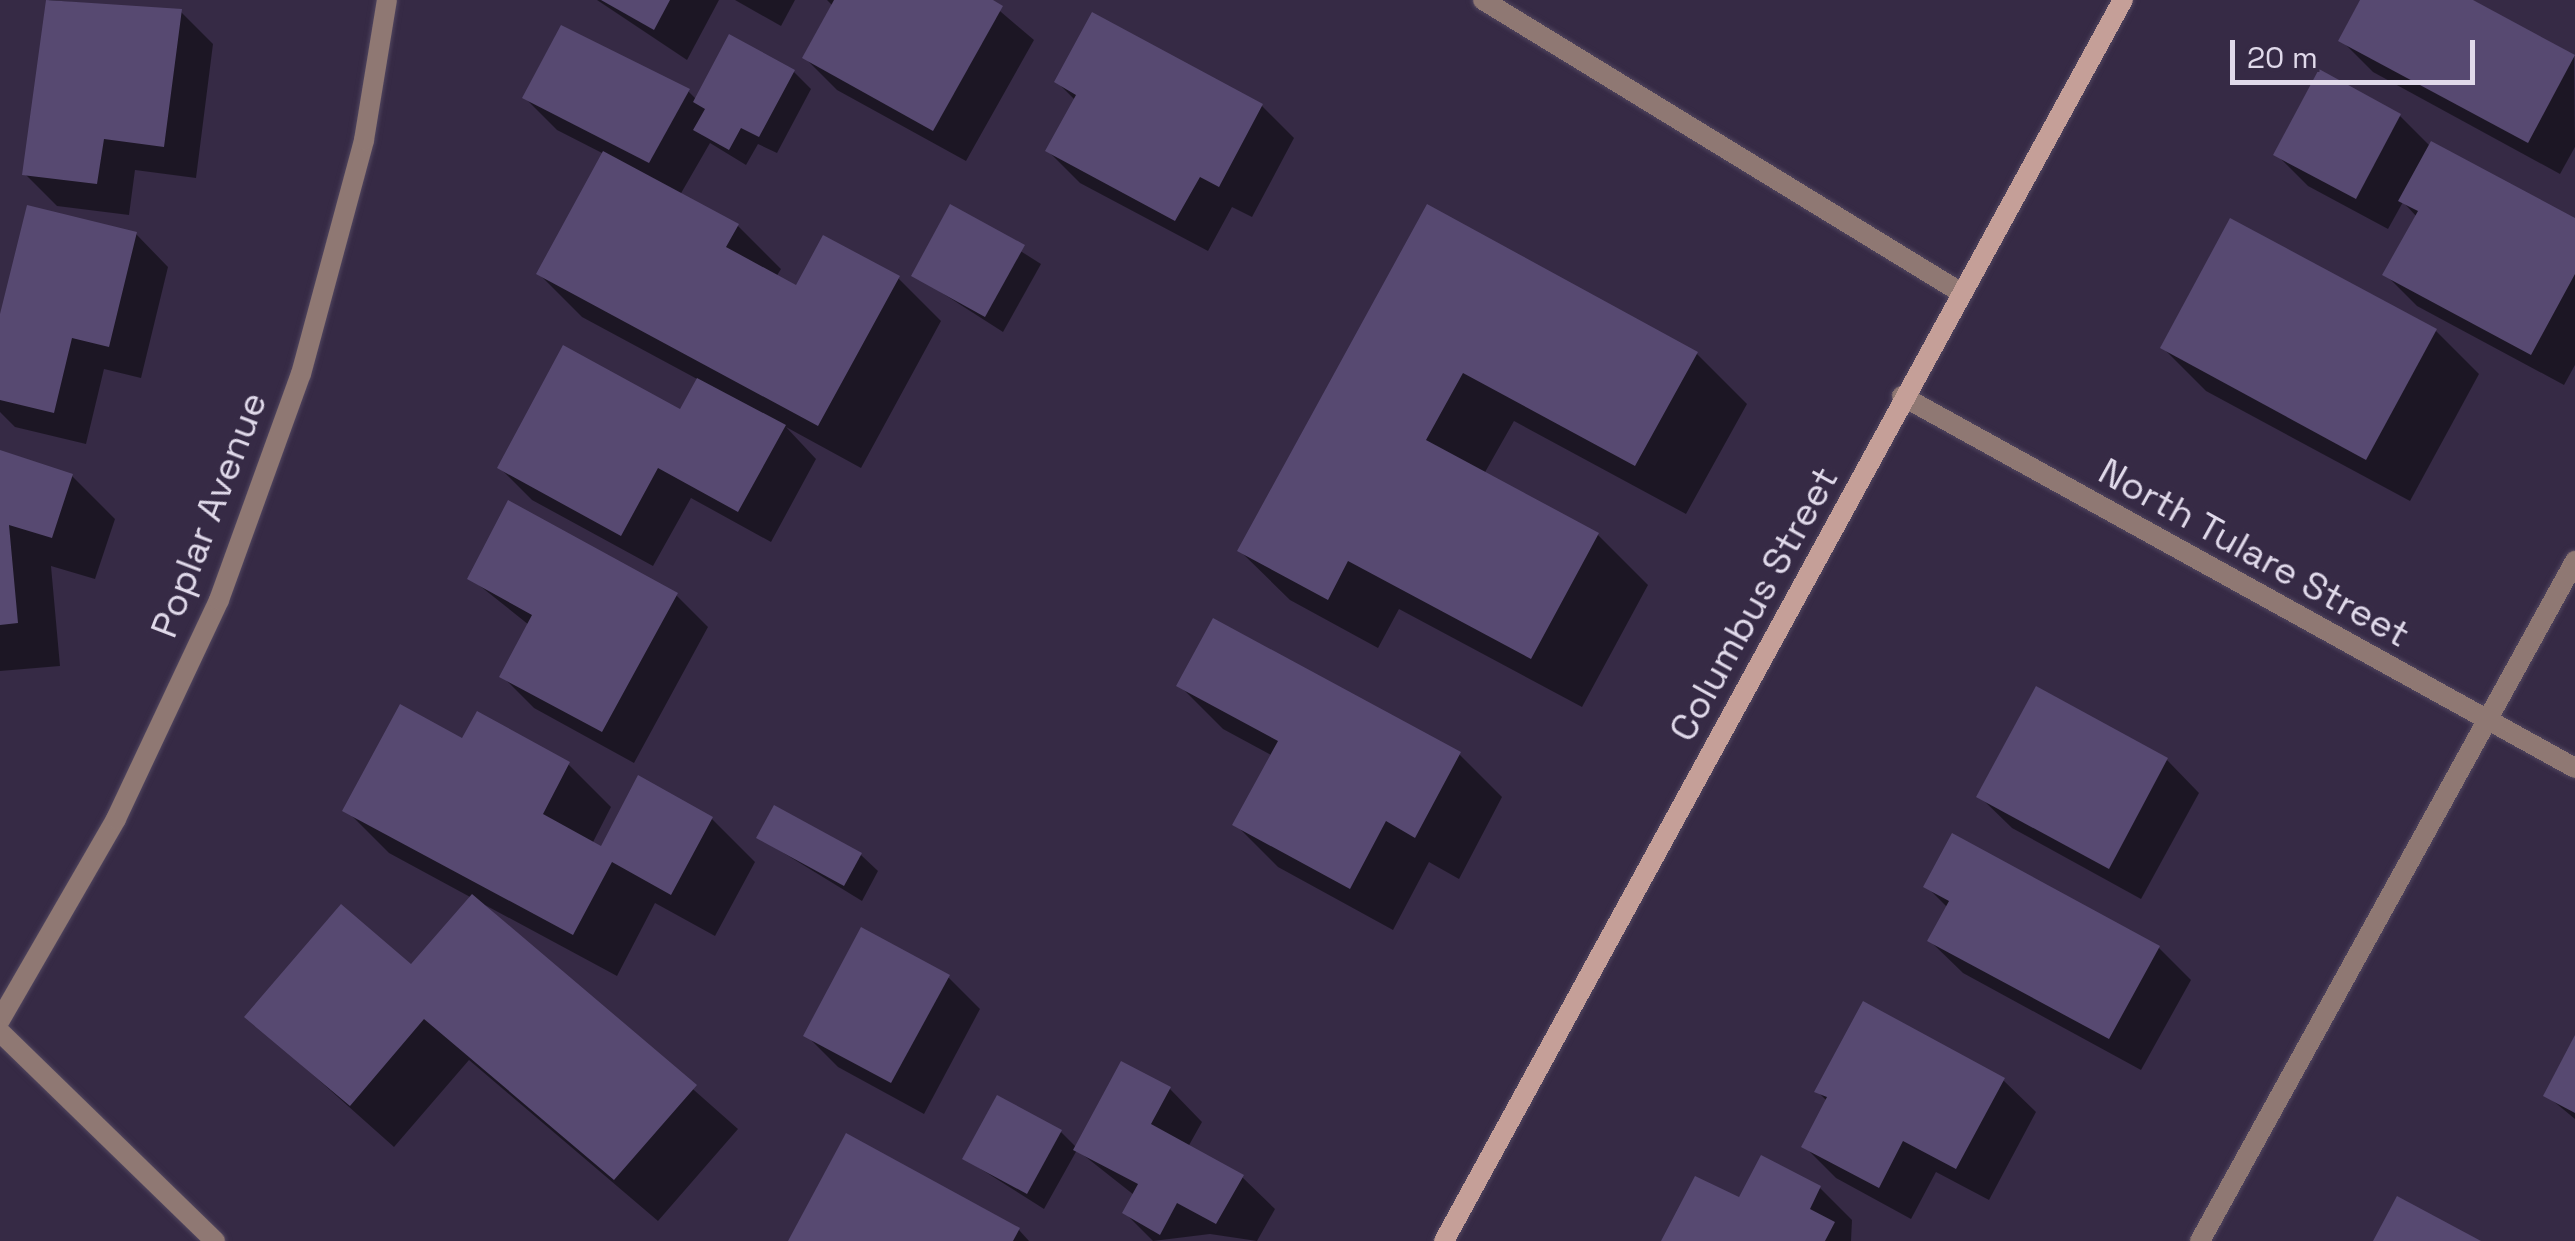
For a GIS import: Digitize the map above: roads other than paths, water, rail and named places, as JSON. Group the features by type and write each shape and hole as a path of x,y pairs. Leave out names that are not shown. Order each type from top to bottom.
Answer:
{"main road":[{"name":"Columbus Street","path":"1444,1241 1902,396 2123,0"}],"street":[{"name":"Poplar Avenue","path":"0,1020 116,819 219,600 301,374 364,140 387,0"},
{"path":"1484,0 1960,292"},
{"name":"North Tulare Street","path":"1902,396 2575,768"},
{"path":"2200,1241 2575,561"},
{"path":"0,1032 216,1241"}]}
